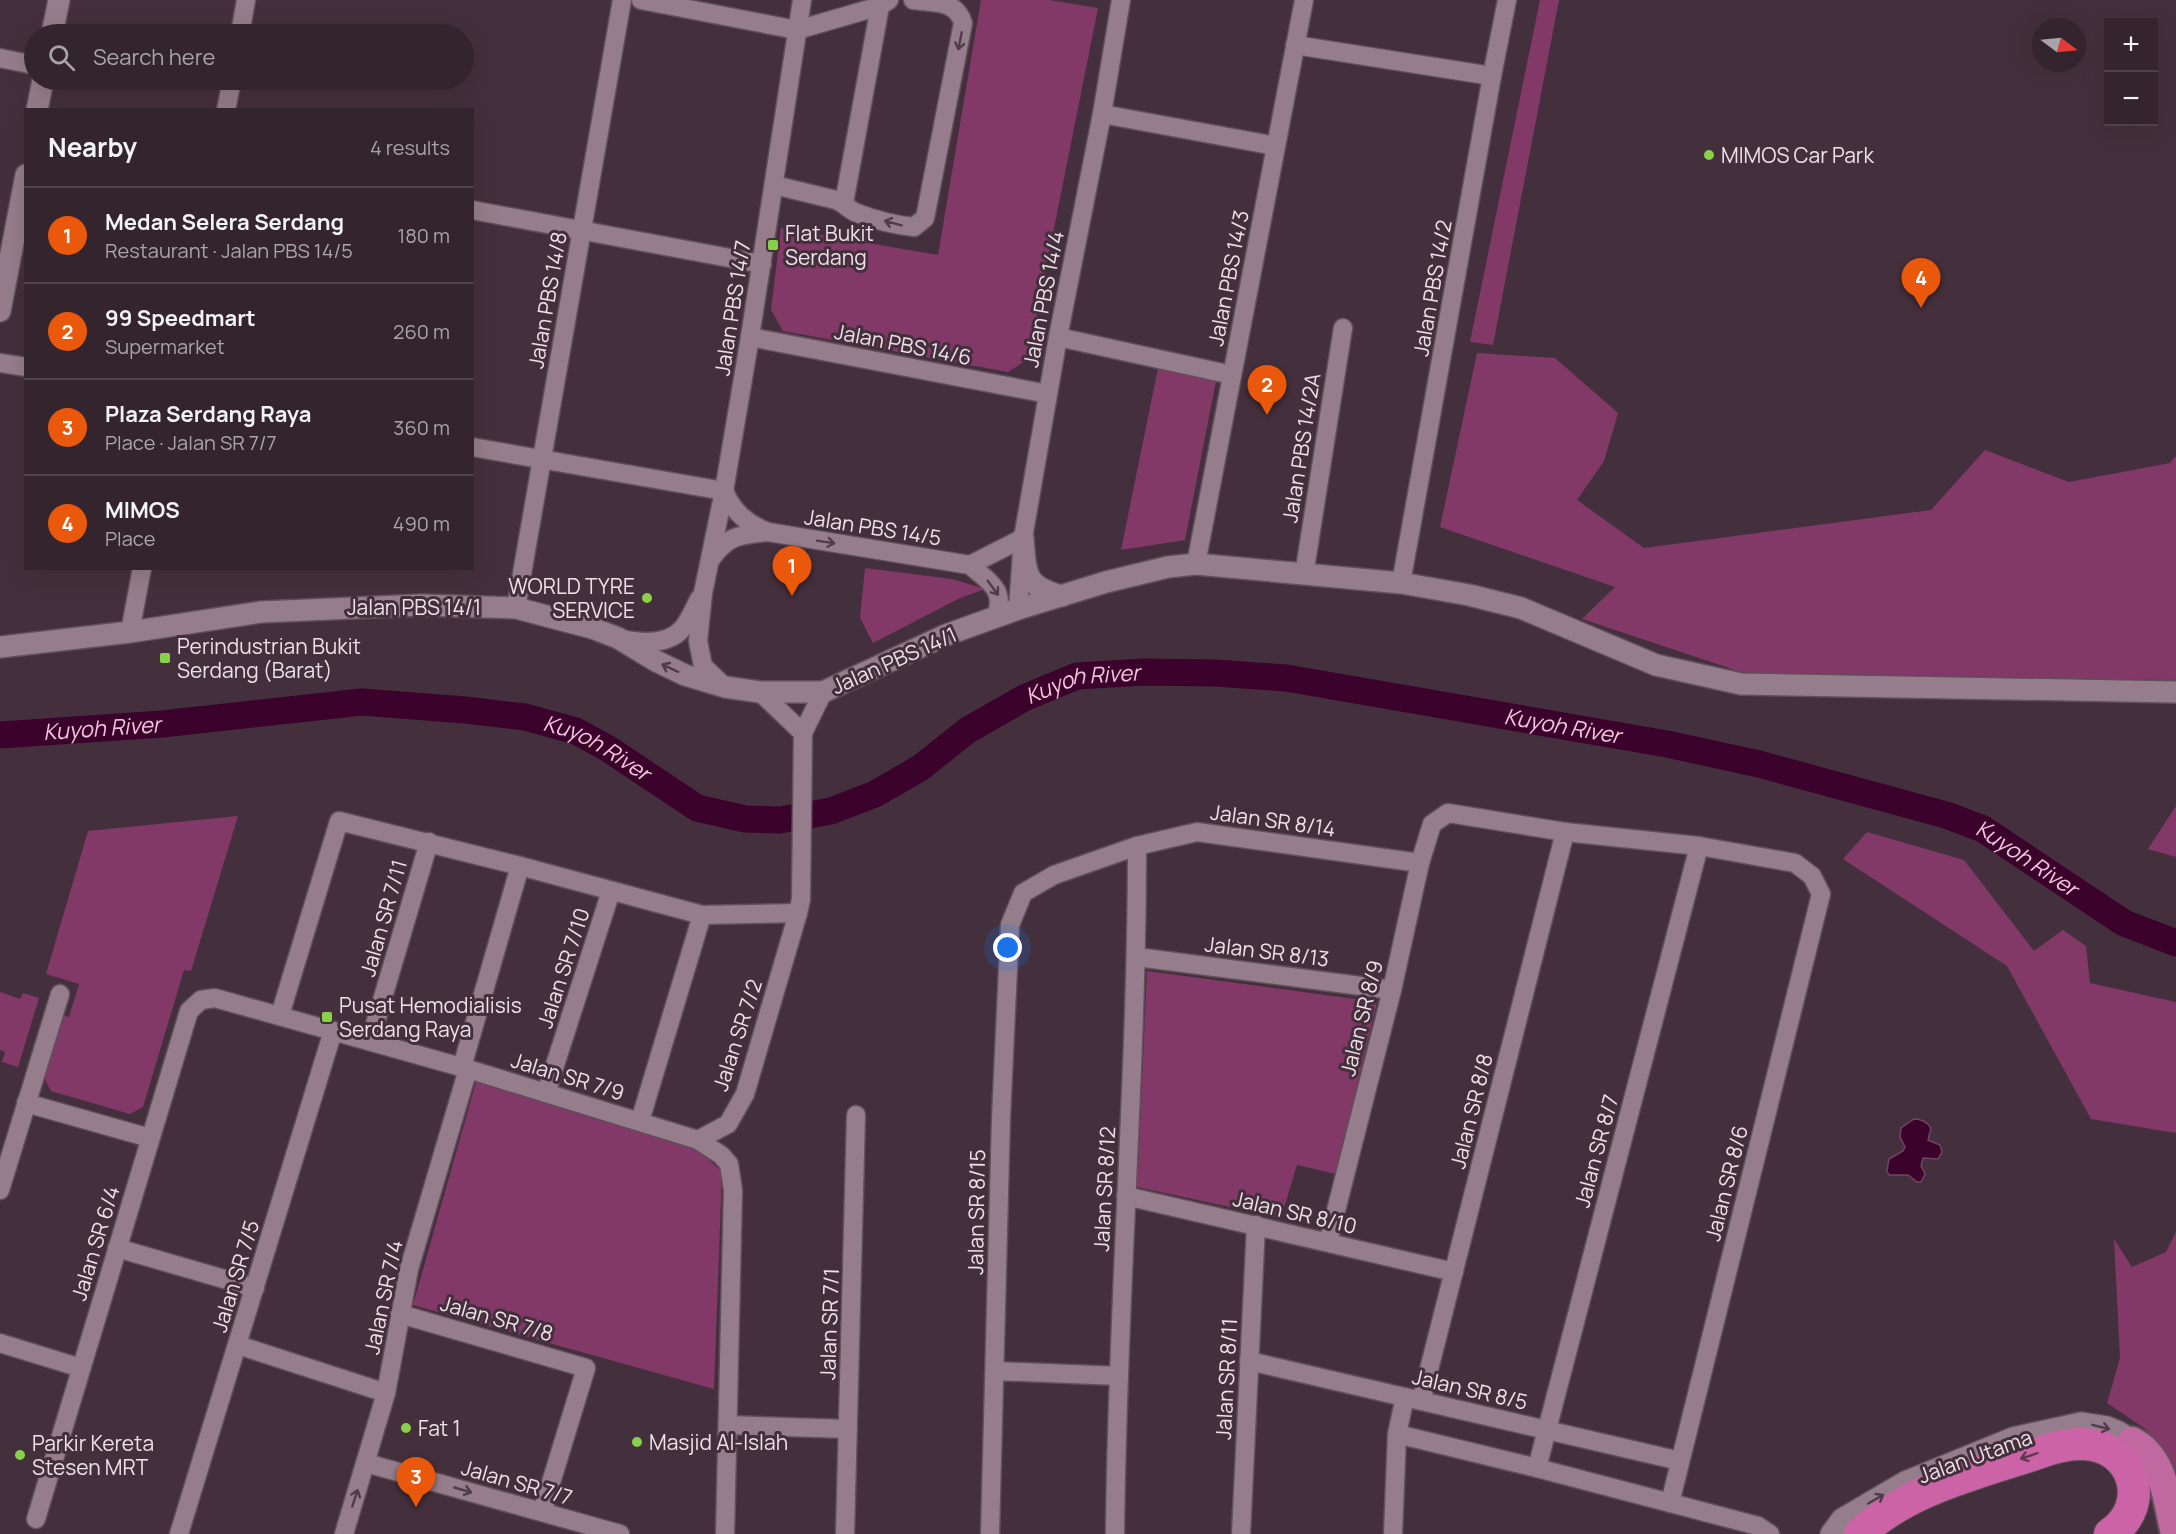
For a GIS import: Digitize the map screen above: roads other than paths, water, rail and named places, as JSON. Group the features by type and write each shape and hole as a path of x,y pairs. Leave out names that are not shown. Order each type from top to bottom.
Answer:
{"highway":[{"path":"2132,1441 2145,1460 2151,1487 2147,1512 2135,1534"},
{"path":"2132,1441 2141,1445 2157,1466 2175,1534"},
{"path":"1860,1534 1883,1515 1937,1486 2055,1448 2087,1444 2104,1448 2117,1455 2129,1470 2134,1485 2135,1492 2130,1511 2122,1524 2110,1534"}],"street":[{"path":"54,24 59,0"},
{"path":"242,24 246,0"},
{"name":"Jalan PBS 14/8","path":"516,608 622,0"},
{"path":"641,0 797,30 885,3"},
{"name":"Jalan PBS 14/7","path":"725,687 703,666 698,641 703,592 724,491 750,337 802,0"},
{"path":"774,186 844,203 854,212 901,226 914,227 925,218 963,23 960,13 952,4 913,0"},
{"name":"Jalan PBS 14/4","path":"1018,609 1023,538 1121,0"},
{"name":"Jalan PBS 14/3","path":"1196,564 1304,0"},
{"name":"Jalan PBS 14/2","path":"1401,584 1507,0"},
{"path":"844,203 885,3"},
{"path":"1296,45 1492,76"},
{"path":"0,58 24,63"},
{"path":"37,108 41,90"},
{"path":"226,108 230,90"},
{"path":"1102,114 1276,146"},
{"path":"0,311 7,239 24,182"},
{"path":"474,210 762,264"},
{"name":"Jalan PBS 14/2A","path":"1304,575 1343,328"},
{"name":"Jalan PBS 14/6","path":"750,337 1048,394"},
{"path":"1058,337 1232,375"},
{"path":"0,363 24,367"},
{"path":"474,447 724,491 731,508 755,527 768,532"},
{"path":"710,561 722,544 742,535 768,532"},
{"name":"Jalan PBS 14/5","path":"768,532 970,566"},
{"path":"996,617 1000,603 998,592 991,583 970,566 1023,538 1026,570 1036,587 1062,596"},
{"name":"Jalan PBS 14/1","path":"0,647 130,632 224,616 324,608 421,605 516,608 592,628 618,639 685,675 725,687 760,692 823,692 946,635 1018,609 1106,582 1168,567 1196,564 1401,584 1469,595 1521,608 1656,665 1741,684 2176,692"},
{"path":"130,632 142,570"},
{"name":"Jalan PBS 14/7","path":"618,639 646,642 664,640 682,630 703,592"},
{"path":"760,692 803,740"},
{"name":"Jalan SR 7/2","path":"698,1140 728,1124 745,1094 800,906 803,740 823,692"},
{"name":"Jalan SR 8/9","path":"1328,1242 1392,990 1420,863 1432,824 1448,813 1564,832"},
{"path":"280,1015 339,821 429,842 702,915 800,906"},
{"name":"Jalan SR 8/14","path":"1023,893 1054,875 1137,846 1197,832 1420,863"},
{"path":"1564,832 1699,846"},
{"name":"Jalan SR 8/8","path":"1393,1534 1397,1434 1413,1399 1454,1272 1564,832"},
{"name":"Jalan SR 7/11","path":"370,1041 429,842"},
{"name":"Jalan SR 8/12","path":"1115,1534 1119,1377 1137,957 1137,846"},
{"name":"Jalan SR 8/6","path":"1670,1503 1821,894 1812,876 1795,863 1699,846"},
{"name":"Jalan SR 8/7","path":"1537,1468 1699,846"},
{"name":"Jalan SR 7/4","path":"344,1534 386,1394 409,1269 520,866"},
{"name":"Jalan SR 7/10","path":"546,1093 611,891"},
{"name":"Jalan SR 8/15","path":"990,1534 1001,1119 1010,925 1023,893"},
{"path":"640,1121 702,915"},
{"name":"Jalan SR 8/13","path":"1137,957 1392,990"},
{"path":"0,1190 60,994"},
{"name":"Jalan SR 7/9","path":"215,998 465,1068 698,1140"},
{"name":"Jalan SR 6/4","path":"36,1519 189,1011 201,1000 215,998"},
{"name":"Jalan SR 7/5","path":"179,1534 333,1031"},
{"path":"26,1102 150,1138"},
{"name":"Jalan SR 7/1","path":"845,1534 856,1115"},
{"path":"698,1140 722,1155 729,1164 733,1190 725,1534"},
{"name":"Jalan SR 8/10","path":"1126,1196 1454,1272"},
{"name":"Jalan SR 8/11","path":"1241,1534 1256,1225"},
{"path":"117,1248 255,1288"},
{"name":"Jalan SR 7/8","path":"400,1314 582,1365 586,1370 542,1512"},
{"path":"0,1343 81,1368"},
{"path":"238,1345 386,1394"},
{"name":"Jalan SR 8/5","path":"1249,1361 1680,1461"},
{"path":"995,1371 1119,1377"},
{"name":"Jalan Utama","path":"1831,1534 1842,1519 1905,1482 2013,1438 2081,1423 2107,1427 2120,1432 2132,1441"},
{"path":"728,1425 848,1429"},
{"path":"1397,1434 1758,1526 1770,1534"},
{"name":"Jalan SR 7/7","path":"366,1463 542,1512 574,1528 620,1534"}],"waterway":[{"name":"Kuyoh River","path":"0,735 162,724 362,702 465,710 525,717 576,731 607,748 697,808 745,819 780,820 831,811 875,794 920,768 968,730 1024,698 1077,676 1144,672 1215,673 1286,678 1667,744 1759,764 1946,815 1983,829 2124,923 2176,943"}],"place":[{"name":"MIMOS Car Park","path":"1709,155"},
{"name":"Flat Bukit Serdang","path":"773,245"},
{"name":"MIMOS","path":"1921,308"},
{"name":"99 Speedmart","path":"1267,415"},
{"name":"Medan Selera Serdang","path":"792,596"},
{"name":"WORLD TYRE SERVICE","path":"647,598"},
{"name":"Perindustrian Bukit Serdang (Barat)","path":"165,658"},
{"name":"Pusat Hemodialisis Serdang Raya","path":"327,1017"},
{"name":"Fat 1","path":"406,1428"},
{"name":"Masjid Al-Islah","path":"637,1442"},
{"name":"Parkir Kereta Stesen MRT","path":"20,1455"},
{"name":"Plaza Serdang Raya","path":"416,1507"}]}
